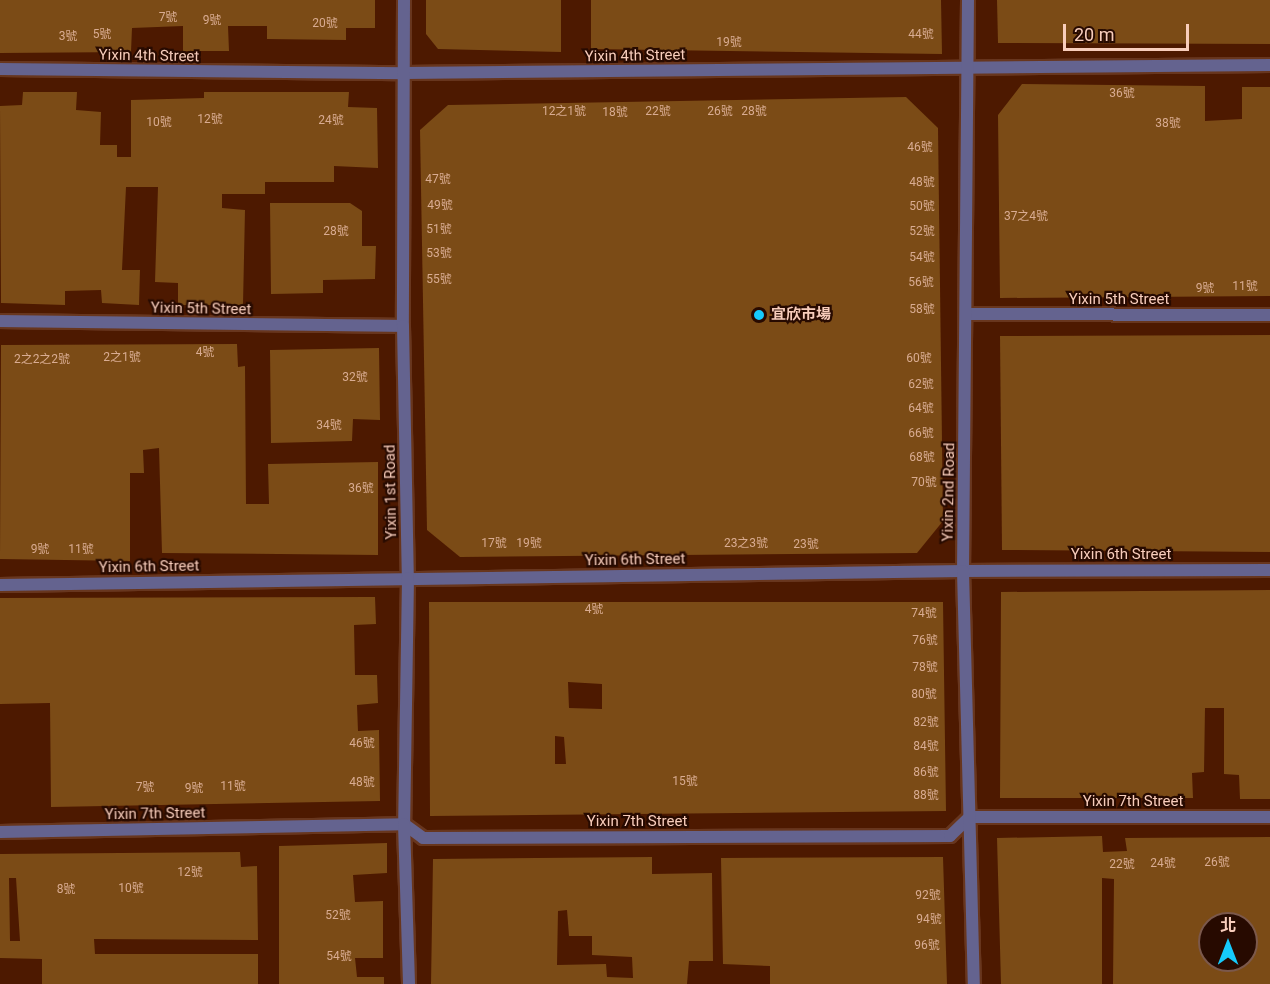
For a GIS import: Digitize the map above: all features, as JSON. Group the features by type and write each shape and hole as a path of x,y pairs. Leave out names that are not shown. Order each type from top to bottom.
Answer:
{"street":[{"name":"Yixin 1st Road","path":"404,0 403,326 408,578 404,824 409,984"},
{"name":"Yixin 2nd Road","path":"968,0 970,66 963,571 974,984"},
{"name":"Yixin 4th Street","path":"0,69 404,74 970,66 1270,65"},
{"name":"Yixin 5th Street","path":"967,314 1270,315"},
{"name":"Yixin 5th Street","path":"0,321 403,326"},
{"name":"Yixin 6th Street","path":"0,585 963,571 1270,570"},
{"name":"Yixin 7th Street","path":"0,832 404,824 423,838 939,837 951,836 970,817 1270,817"}],"building":[{"path":"0,0 375,0 375,28 346,28 346,40 267,39 267,26 228,26 229,51 183,51 183,26 132,28 131,52 0,53"},
{"path":"426,0 561,0 561,52 438,49 426,34"},
{"path":"591,0 941,0 942,54 591,49"},
{"path":"997,0 1270,0 1270,44 998,43"},
{"path":"1022,84 1205,86 1205,121 1242,119 1242,87 1270,87 1270,296 1000,298 998,115"},
{"path":"23,92 77,92 76,110 101,112 100,145 117,145 117,157 131,157 131,100 204,98 204,92 349,92 348,107 377,108 378,168 334,166 334,182 265,182 265,194 222,194 222,208 245,210 243,305 178,305 178,283 155,282 158,187 126,187 122,270 140,270 139,305 102,303 101,290 65,291 65,305 1,303 0,106 22,105"},
{"path":"906,97 938,128 943,521 917,553 460,557 427,530 420,130 448,105"},
{"path":"270,203 350,203 362,211 362,246 376,246 375,279 323,280 323,293 271,294"},
{"path":"1270,335 1270,552 1002,550 1000,336"},
{"path":"237,344 238,367 245,366 246,504 269,504 268,464 378,462 378,555 162,553 159,448 143,450 144,473 130,473 130,561 0,559 1,345"},
{"path":"379,348 380,420 353,419 352,441 271,443 270,350"},
{"path":"1270,590 1270,799 1240,799 1239,775 1224,774 1224,708 1205,708 1204,772 1192,773 1193,798 1000,798 1001,592"},
{"path":"375,597 376,624 354,625 355,675 377,675 378,703 357,705 358,731 379,730 380,801 51,807 50,703 0,704 0,598"},
{"path":"429,602 943,602 946,811 430,816","holes":["568,682 602,684 602,709 569,708","555,736 564,737 566,764 555,764"]},
{"path":"1102,836 1103,852 1127,851 1125,838 1270,837 1270,984 1113,984 1114,879 1102,878 1102,984 1001,984 997,838"},
{"path":"387,843 387,873 353,875 355,902 383,901 383,958 355,958 357,977 384,977 384,984 279,984 279,846"},
{"path":"240,852 241,867 257,866 258,940 94,939 95,954 258,954 258,984 42,984 42,959 0,958 0,854","holes":["9,878 16,878 20,941 10,941"]},
{"path":"652,857 652,874 712,873 713,961 689,961 687,984 431,984 433,859","holes":["567,910 569,936 592,936 592,955 632,957 633,978 607,977 606,964 557,965 558,911"]},
{"path":"943,857 947,984 770,984 770,966 723,964 721,858"}],"place":[{"name":"宜欣市場","path":"759,315"}]}
